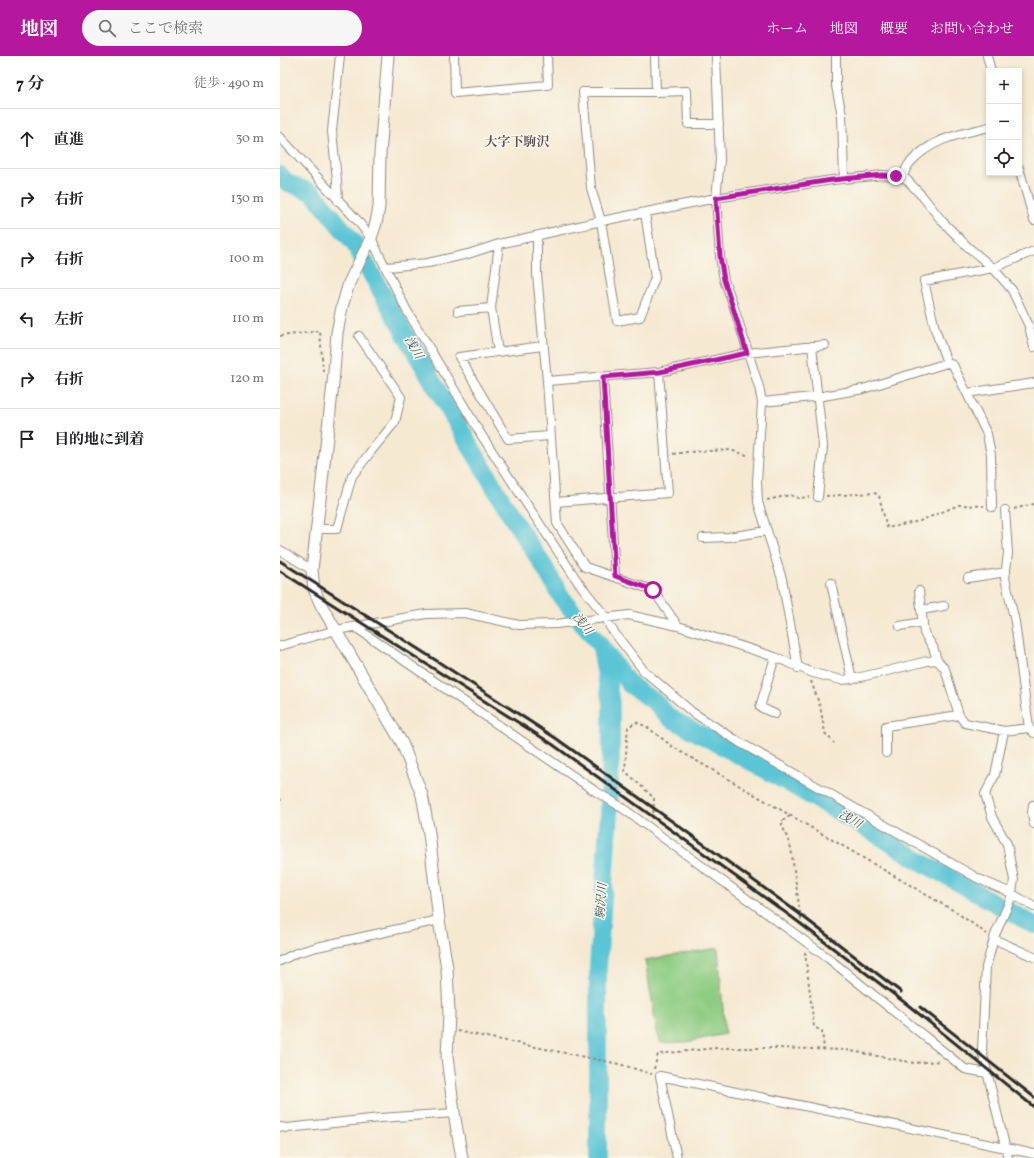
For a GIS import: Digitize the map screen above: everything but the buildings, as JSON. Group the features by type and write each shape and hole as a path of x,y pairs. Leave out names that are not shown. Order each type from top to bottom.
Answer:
{"street":[{"path":"338,200 332,131 340,56"},
{"path":"388,56 380,154 379,207 370,241 349,283 342,307 337,333 312,570 314,589 321,605 402,743 422,795 429,833 439,920 447,968 447,1057 454,1113 462,1158"},
{"path":"454,56 455,93 548,85 547,56"},
{"path":"656,56 656,92"},
{"path":"716,56 720,160 716,198 720,256 724,280 759,387 762,402 757,482 758,502 782,579 798,668"},
{"path":"836,56 836,86 842,115 844,178"},
{"path":"987,56 990,68"},
{"path":"645,213 655,278 640,317 617,321 601,221 591,188 584,92 687,91 688,124 719,124"},
{"path":"902,178 909,164 930,146 948,137 986,128"},
{"path":"280,137 357,220 387,267 406,309 482,436 578,582 606,617 610,627 644,671 692,712 739,742 979,879 1034,907"},
{"path":"387,267 428,263 468,254 499,244 537,237 601,221 716,198 844,178 883,175 896,176 906,179 942,221 968,247 993,268 1012,290 1029,326 1034,347"},
{"path":"1021,176 1034,220"},
{"path":"537,237 537,274 547,381 557,523 585,567 653,590 678,626"},
{"path":"498,352 491,308 499,244"},
{"path":"947,363 935,329 924,281 993,268 1034,251"},
{"path":"458,310 491,308"},
{"path":"316,529 336,530 352,476 395,422 401,397 359,336"},
{"path":"547,381 660,372 747,353 825,345"},
{"path":"543,346 459,357 508,439 550,436"},
{"path":"812,346 819,397 823,446 818,497"},
{"path":"762,402 819,397 863,389 947,363 953,365 987,434 991,455 992,507"},
{"path":"556,502 668,493 660,372"},
{"path":"603,377 615,576"},
{"path":"967,393 1034,383"},
{"path":"919,591 924,633 934,647 937,660 945,669 959,715 965,723 1004,731 1032,731 1015,622 1005,578 1008,553 1005,510"},
{"path":"703,538 728,537 766,531"},
{"path":"280,550 312,570"},
{"path":"968,578 1006,572"},
{"path":"831,583 852,679"},
{"path":"922,610 944,606"},
{"path":"280,646 336,630 396,619 444,613 465,613 519,625 556,624 629,615 678,626 775,657 798,668 813,673 841,680 852,679 926,661 937,660"},
{"path":"900,626 923,622"},
{"path":"355,627 595,791 621,807 828,958 965,1069 988,1073"},
{"path":"775,657 760,707 775,714"},
{"path":"886,753 886,726 959,715"},
{"path":"1004,731 995,775 985,794 992,817 1007,844 1014,880 1011,896 995,937 986,967 982,1051 1008,1158"},
{"path":"1034,805 1032,813 1034,824"},
{"path":"280,961 296,953 317,947 439,920"},
{"path":"995,937 1034,957"},
{"path":"677,1158 660,1076 1034,1154"},
{"path":"280,1127 287,1128 380,1118 454,1113"}],"path":[{"path":"280,336 320,330 323,373"},
{"path":"666,455 687,452 730,450 759,459"},
{"path":"758,502 790,495 798,498 875,493 879,496 887,528 920,521 959,505 992,507"},
{"path":"813,673 810,682 820,706 825,733 834,742"},
{"path":"652,830 654,798 625,771 628,728 636,722 647,727 679,751 956,912 995,937"},
{"path":"280,798 281,802"},
{"path":"448,1029 619,1064 653,1074 658,1054 716,1048 846,1050 914,1063 953,1059"}],"green space":[{"path":"718,948 725,1034 687,1042 661,1043 657,1032 645,960"}],"waterway":[{"name":"浅川","path":"280,175 288,183 313,193 354,243 410,343 513,519 543,565 562,598 629,684 655,702 670,718 759,766 923,863 1034,925"},
{"name":"駒沢川","path":"598,1158 598,967 609,813 611,750 611,703 601,648"}],"railway":[{"path":"280,561 557,739 797,912 901,992"},
{"path":"280,571 552,744 793,918 908,1005 1034,1107"},
{"path":"920,1007 1034,1097"}],"district":[{"name":"大字下駒沢","path":"517,143"}],"route":[{"path":"653,590 615,576 603,377 660,372 747,353 724,280 720,256 716,198 832,180 883,175 896,176"}]}
